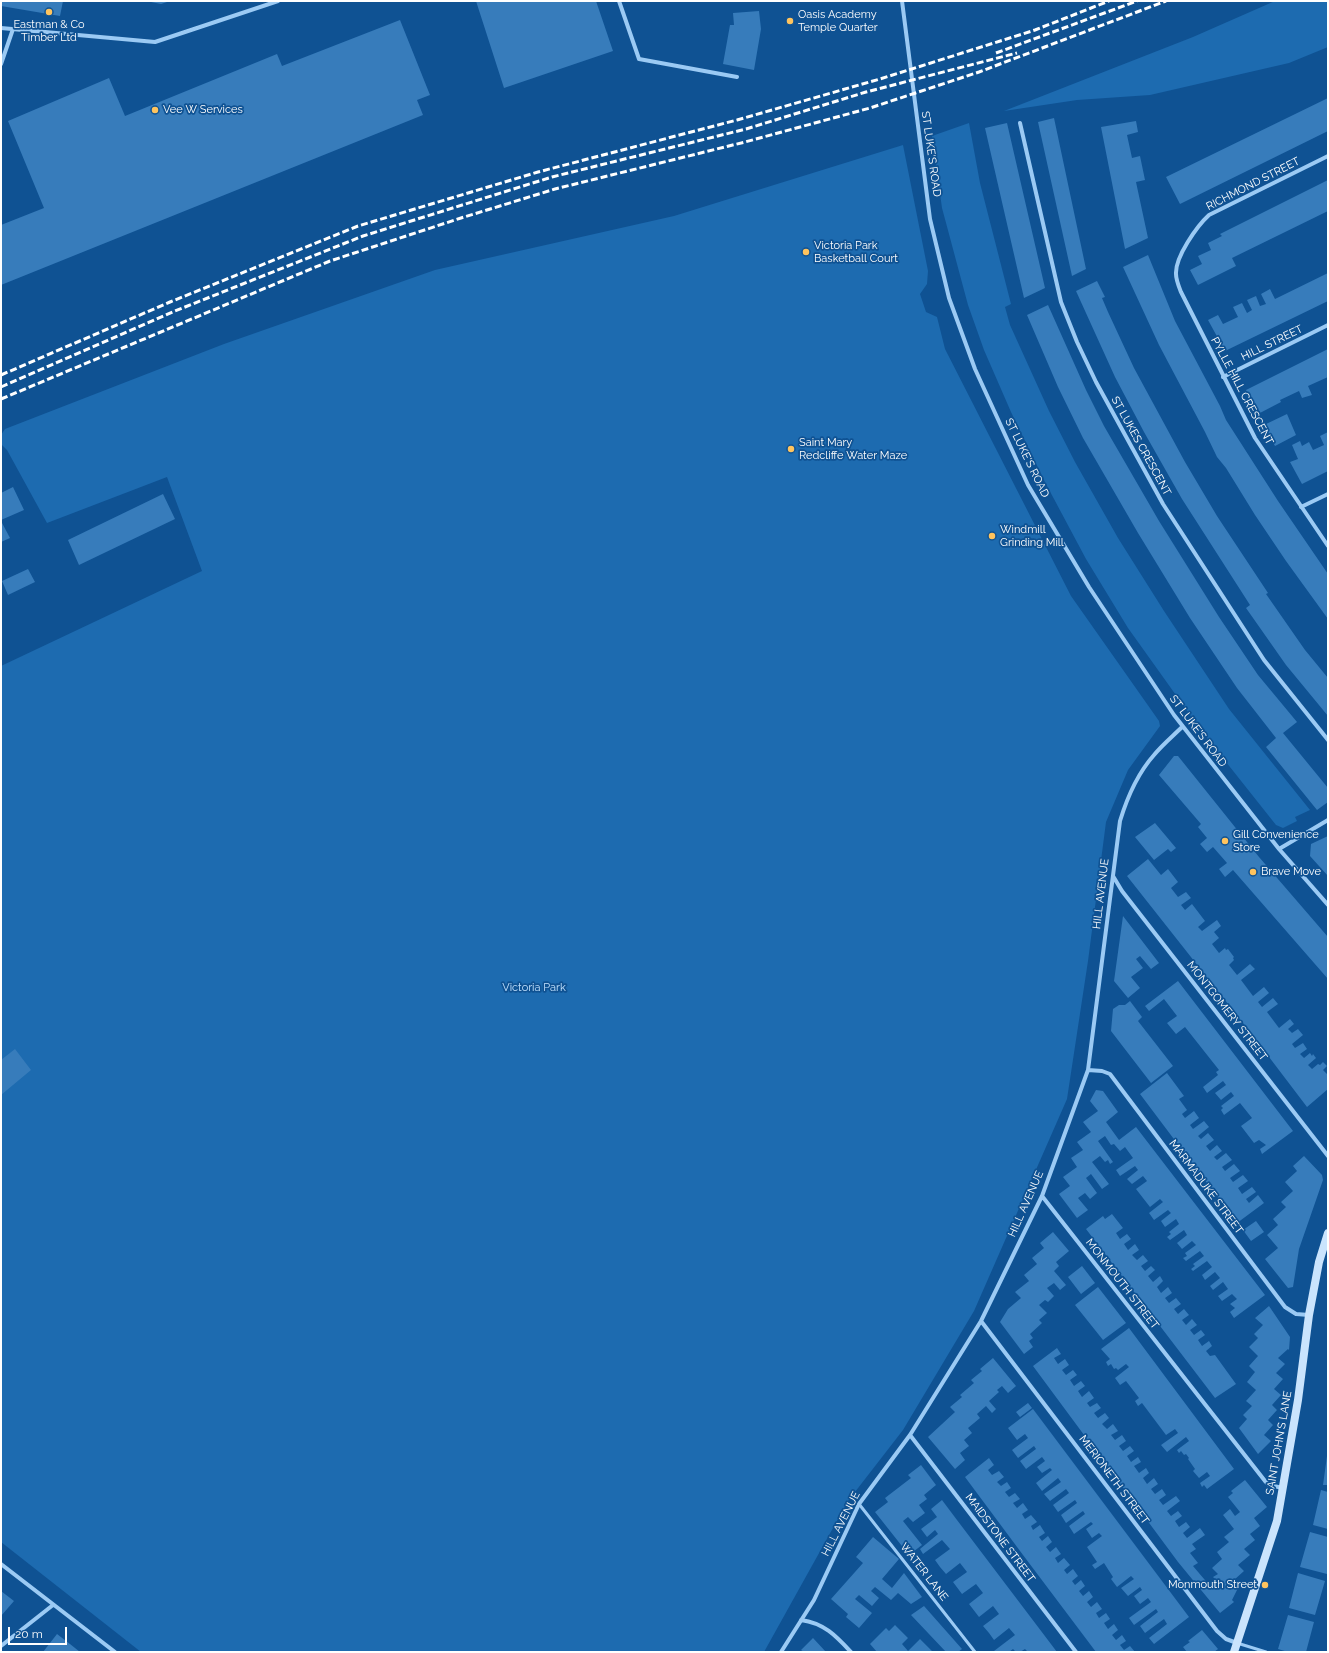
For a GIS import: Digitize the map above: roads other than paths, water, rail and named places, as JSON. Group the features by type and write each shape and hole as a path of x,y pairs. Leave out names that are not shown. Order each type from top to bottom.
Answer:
{"street":[{"path":"1,28 156,42 278,1"},
{"path":"619,1 639,59 737,77"},
{"name":"ST LUKE'S ROAD","path":"902,1 902,11 930,219 949,298 975,369 1028,485 1089,588 1182,727 1279,849 1328,905"},
{"path":"1,64 13,29"},
{"name":"ST LUKES CRESCENT","path":"1020,123 1061,302 1077,342 1096,382 1163,504 1264,660 1328,740"},
{"name":"RICHMOND STREET","path":"1181,256 1200,224 1209,215 1328,156"},
{"name":"PYLLE HILL CRESCENT","path":"1181,256 1176,274 1181,292 1223,377 1255,438 1328,546"},
{"name":"HILL STREET","path":"1223,377 1328,325"},
{"path":"1301,507 1328,494"},
{"name":"HILL AVENUE","path":"781,1652 814,1600 859,1504 910,1435 981,1321 1042,1196 1088,1070 1120,821 1141,774 1153,755 1182,727"},
{"path":"1279,849 1328,820"},
{"name":"MONTGOMERY STREET","path":"1112,876 1122,891 1328,1156"},
{"name":"MARMADUKE STREET","path":"1088,1070 1102,1071 1110,1074 1285,1307 1296,1314 1309,1315"},
{"name":"MONMOUTH STREET","path":"1042,1196 1265,1481 1269,1485 1283,1488"},
{"name":"SAINT JOHN'S LANE","path":"1234,1652 1277,1521 1298,1400 1309,1315 1319,1262 1328,1233"},
{"name":"MERIONETH STREET","path":"981,1321 1217,1631 1226,1638 1237,1643"},
{"name":"MAIDSTONE STREET","path":"910,1435 1076,1652"},
{"path":"1,1564 115,1652"},
{"path":"1,1646 53,1605"},
{"path":"801,1620 809,1621 832,1631 851,1652"}],"lane":[{"name":"WATER LANE","path":"859,1504 975,1652"},
{"path":"1237,1643 1266,1652"}],"railway":[{"path":"1,375 170,302 358,226 538,172 737,120 880,79 1035,30 1109,1"},
{"path":"996,53 1137,1"},
{"path":"1,399 330,261 555,189 745,142 870,108 979,72 1166,1"},
{"path":"1,387 175,311 363,236 552,177 746,129 866,92 1017,53"}],"place":[{"name":"Eastman & Co Timber Ltd","path":"49,12"},
{"name":"Oasis Academy Temple Quarter","path":"790,21"},
{"name":"Vee W Services","path":"155,110"},
{"name":"Victoria Park Basketball Court","path":"806,252"},
{"name":"Saint Mary Redcliffe Water Maze","path":"791,449"},
{"name":"Windmill Grinding Mill","path":"992,536"},
{"name":"Gill Convenience Store","path":"1225,841"},
{"name":"Brave Move","path":"1253,872"},
{"name":"Monmouth Street","path":"1265,1585"}],"park label":[{"name":"Victoria Park","path":"534,988"}]}
